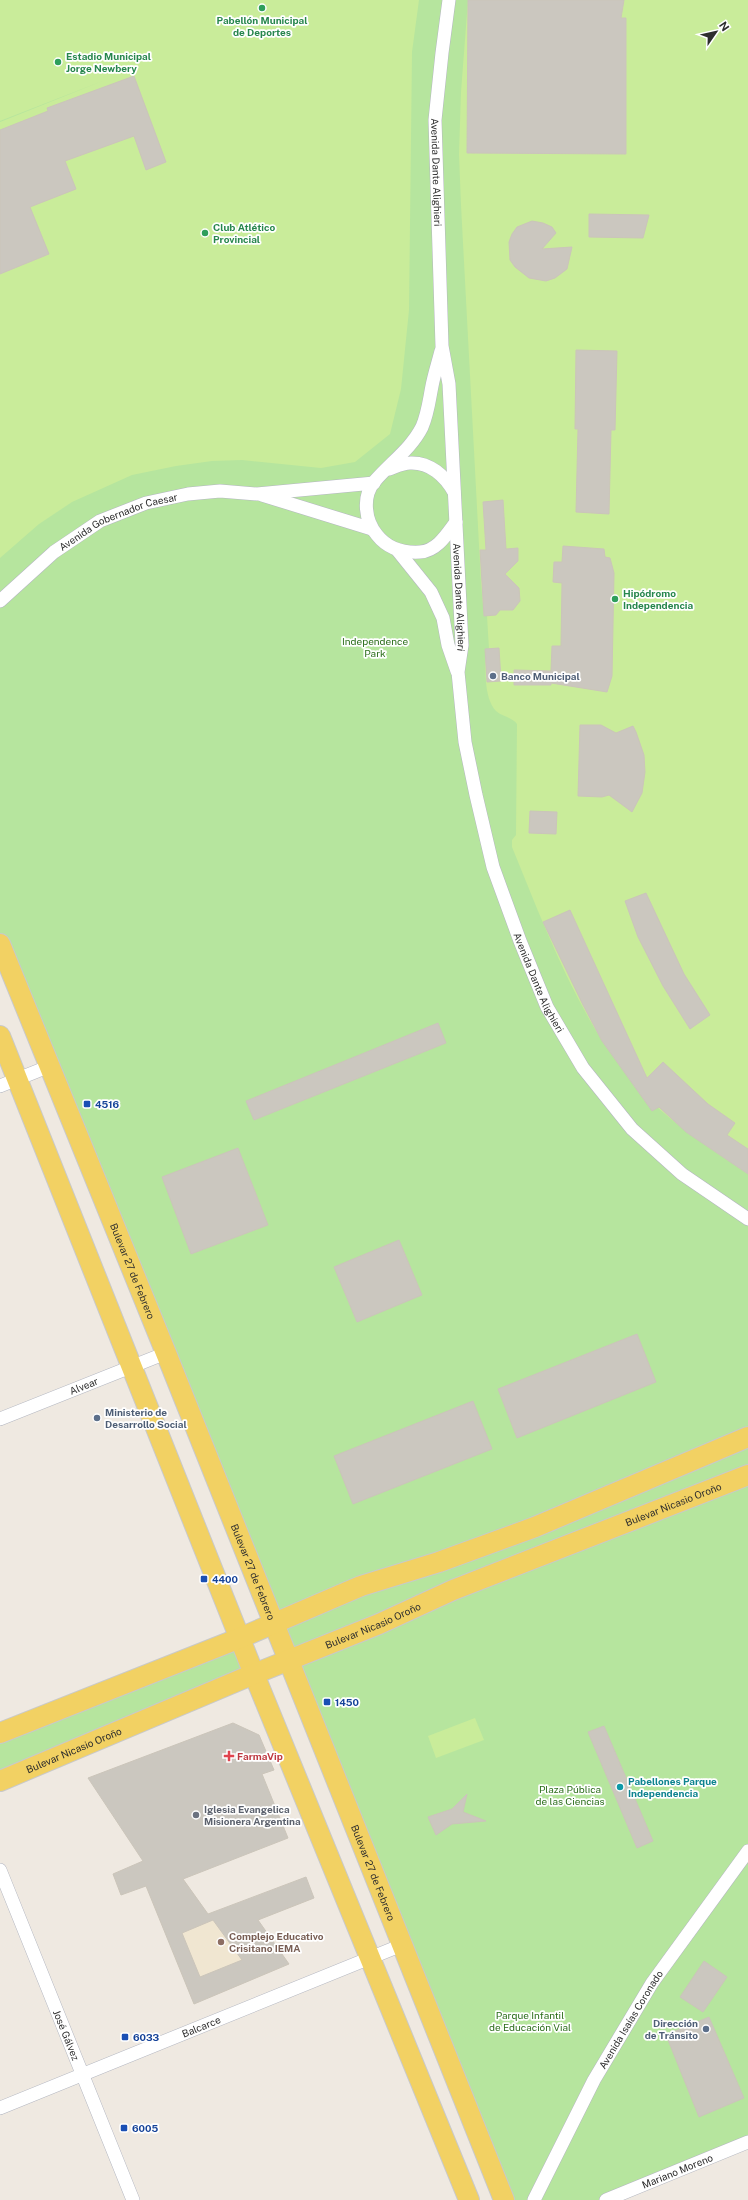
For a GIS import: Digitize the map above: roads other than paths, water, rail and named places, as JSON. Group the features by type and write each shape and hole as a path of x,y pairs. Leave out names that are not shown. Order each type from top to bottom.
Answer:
{"main road":[{"name":"Bulevar 27 de Febrero","path":"0,944 166,1353 504,2200"},
{"path":"0,1036 9,1082 131,1366 254,1674 470,2200"},
{"path":"0,1733 240,1638 361,1586 439,1562 534,1527 748,1437"},
{"name":"Bulevar Nicasio Oroño","path":"0,1781 460,1587 748,1475"}],"street":[{"name":"Avenida Dante Alighieri","path":"449,0 435,120 442,346 449,384 454,492"},
{"name":"Avenida Dante Alighieri","path":"389,469 421,428 429,410 432,386 442,346"},
{"path":"410,463 431,467 448,481 454,492 456,522 442,542 421,552 398,551 383,543 372,529 367,514 367,498 374,483 389,469 410,463"},
{"name":"Avenida Gobernador Caesar","path":"0,601 54,552 100,521 146,503 188,494 220,491 257,494 374,483"},
{"name":"Avenida Gobernador Caesar","path":"257,494 372,529"},
{"name":"Avenida Dante Alighieri","path":"456,522 462,645 458,672 465,742 494,867 520,941 547,1008 583,1068 632,1129 682,1174 748,1219"},
{"name":"Avenida Dante Alighieri","path":"398,551 431,592 443,618 448,645 458,672"},
{"path":"9,1082 50,1066"},
{"name":"Alvear","path":"0,1419 166,1353"},
{"name":"Avenida Isaías Coronado","path":"534,2200 594,2080 652,1983 748,1851"},
{"name":"José Gálvez","path":"0,1870 133,2200"},
{"name":"Balcarce","path":"0,2108 371,1959 402,1945"},
{"name":"Mariano Moreno","path":"606,2200 748,2142"}],"place":[{"name":"Pabellón Municipal de Deportes","path":"262,8"},
{"name":"Estadio Municipal Jorge Newbery","path":"58,62"},
{"name":"Club Atlético Provincial","path":"205,233"},
{"name":"Hipódromo Independencia","path":"615,599"},
{"name":"Banco Municipal","path":"493,676"},
{"name":"4516","path":"87,1104"},
{"name":"Ministerio de Desarrollo Social","path":"97,1418"},
{"name":"4400","path":"204,1579"},
{"name":"1450","path":"327,1702"},
{"name":"FarmaVip","path":"229,1756"},
{"name":"Pabellones Parque Independencia","path":"620,1787"},
{"name":"Iglesia Evangelica Misionera Argentina","path":"196,1815"},
{"name":"Complejo Educativo Crisitano IEMA","path":"221,1942"},
{"name":"Dirección de Tránsito","path":"706,2029"},
{"name":"6033","path":"125,2037"},
{"name":"6005","path":"124,2128"}],"park label":[{"name":"Independence Park","path":"375,646"},
{"name":"Plaza Pública de las Ciencias","path":"570,1794"},
{"name":"Parque Infantil de Educación Vial","path":"530,2020"}]}
